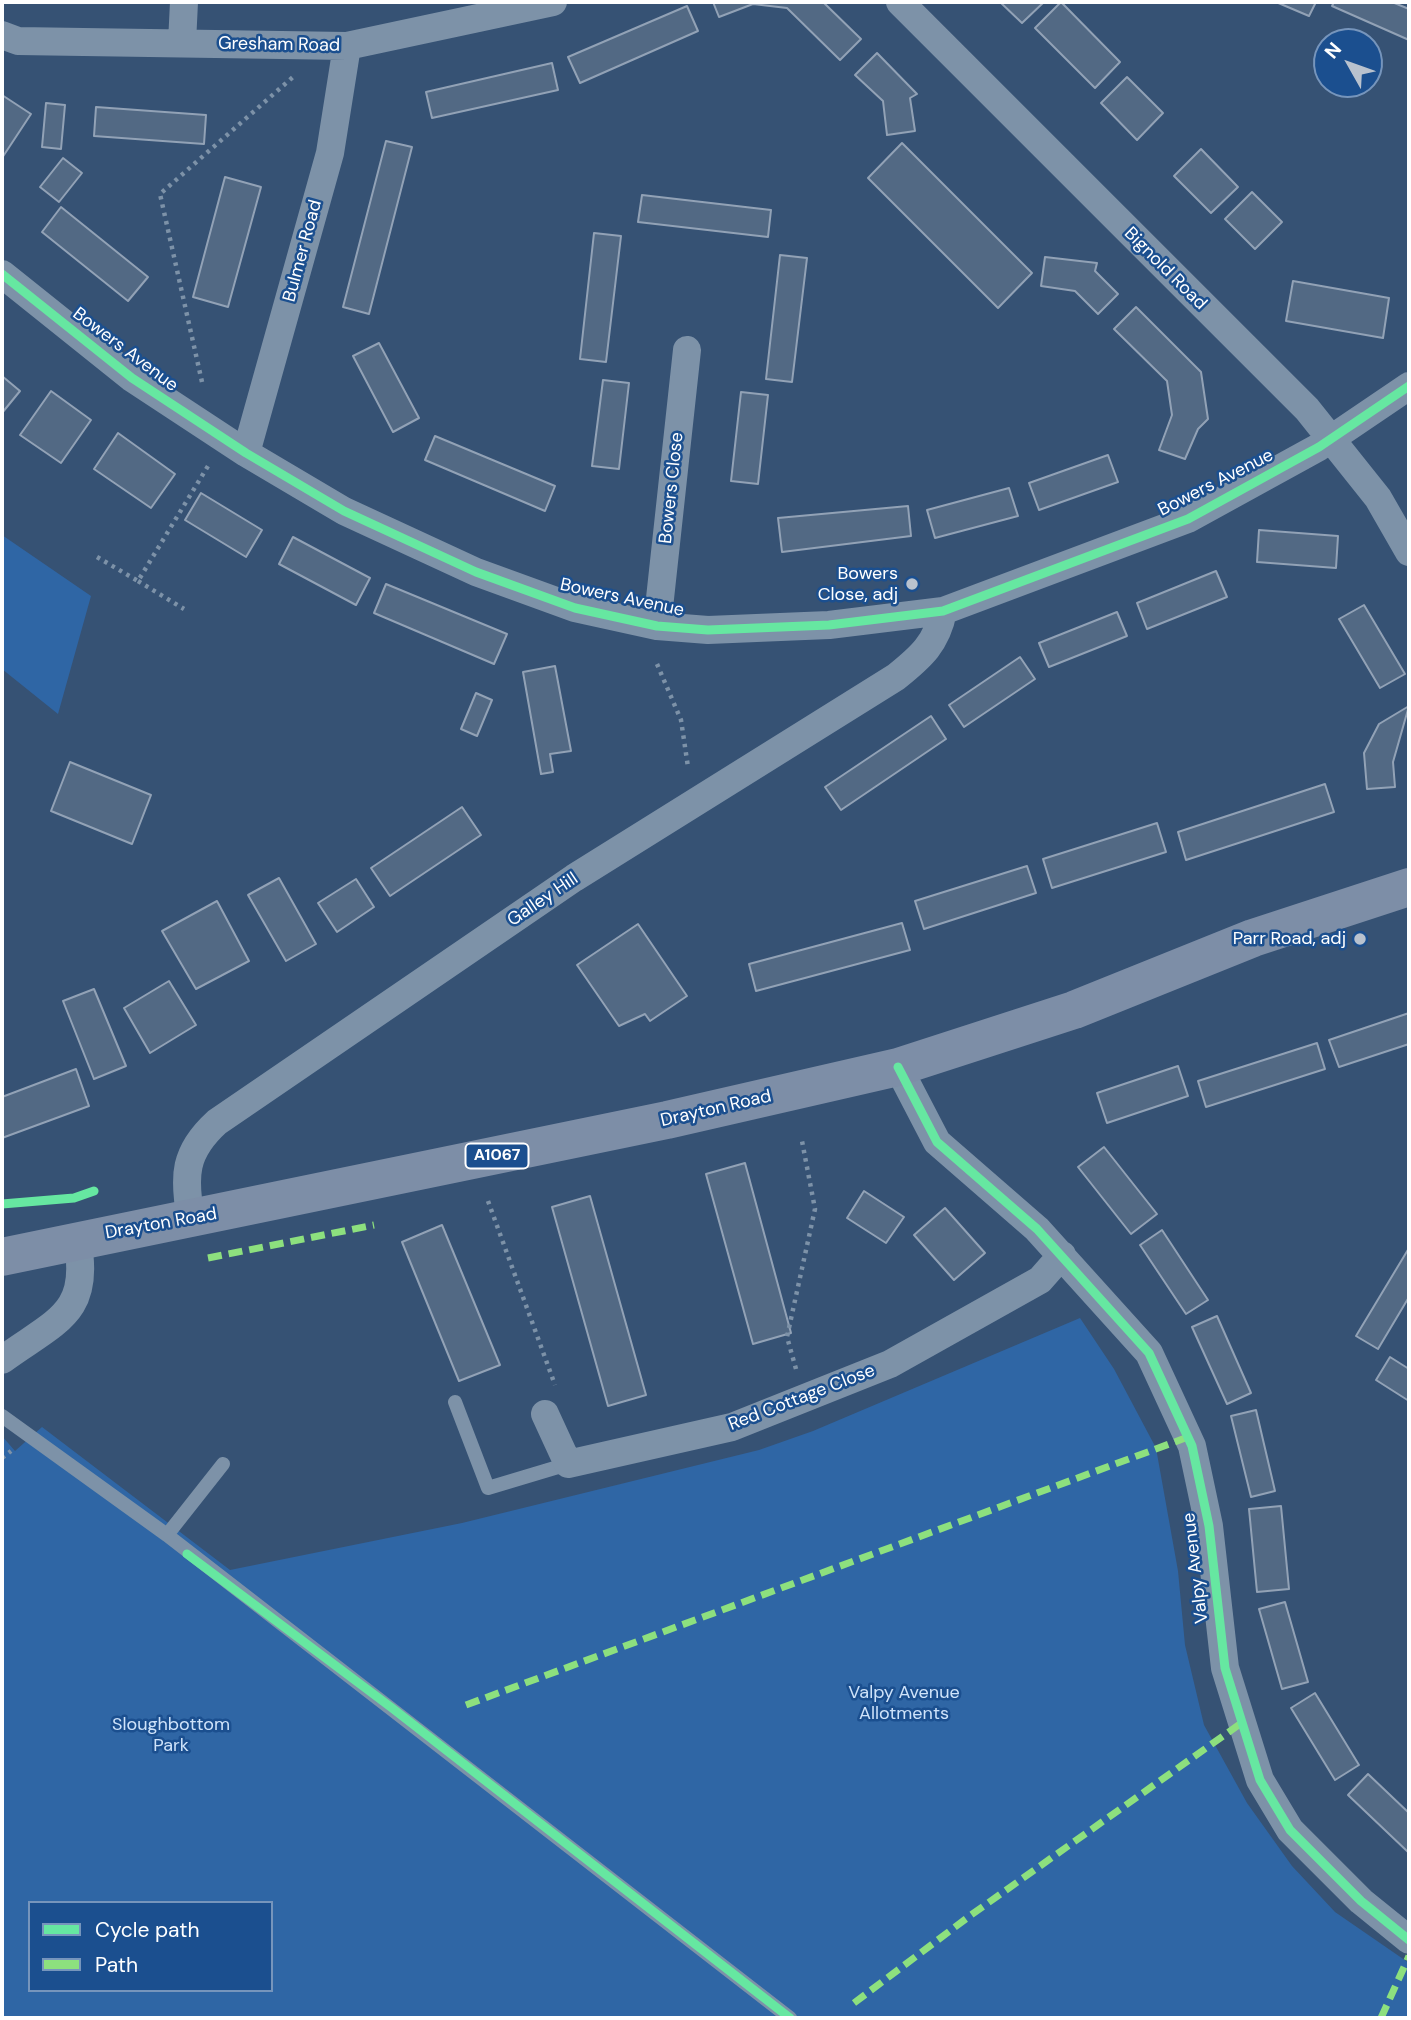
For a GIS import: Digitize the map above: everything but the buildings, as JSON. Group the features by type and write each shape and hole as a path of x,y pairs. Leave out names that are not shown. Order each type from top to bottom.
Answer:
{"main road":[{"name":"Drayton Road","path":"2,1257 653,1123 898,1067 1074,1010 1253,938 1409,887"}],"street":[{"path":"182,43 184,2"},
{"name":"Gresham Road","path":"2,35 18,41 347,46 553,2"},
{"name":"Bignold Road","path":"900,2 1307,409 1378,498 1409,552"},
{"name":"Bulmer Road","path":"246,453 330,153 347,46"},
{"name":"Bowers Avenue","path":"2,274 132,378 246,453 344,510 476,572 575,607 657,626 708,630 829,625 943,611 1188,519 1331,438 1409,386"},
{"name":"Bowers Close","path":"657,626 687,350"},
{"name":"Galley Hill","path":"191,1219 187,1170 190,1152 218,1122 574,878 896,677 925,654 939,632 943,611"},
{"name":"Valpy Avenue","path":"898,1067 937,1142 1062,1255 1149,1353 1192,1446 1209,1526 1224,1668 1259,1780 1290,1830 1353,1893 1409,1940"},
{"path":"2,1360 69,1310 80,1290 82,1274 77,1240"},
{"name":"Red Cottage Close","path":"568,1464 732,1427 805,1400 890,1364 987,1311 1040,1280 1062,1255"},
{"path":"545,1414 568,1464"}],"lane":[{"path":"455,1402 488,1488 568,1464"},
{"path":"2,1416 167,1535 790,2018"},
{"path":"167,1535 223,1464"}],"path":[{"path":"202,382 160,194 290,83 295,75"},
{"path":"138,581 208,466"},
{"path":"97,557 184,609"},
{"path":"657,664 681,720 688,767"},
{"path":"803,1141 815,1209 787,1337 805,1400"},
{"path":"488,1202 561,1399 545,1414"}],"green space":[{"path":"2,535 91,596 58,714 2,669"},
{"name":"Valpy Avenue Allotments","path":"1080,1318 1114,1369 1156,1448 1178,1571 1185,1645 1204,1725 1247,1803 1292,1866 1335,1912 1409,1963 1409,2018 2,2018 2,1436 15,1451 42,1427 230,1570 462,1523 759,1450 813,1431"}],"marked path":[{"path":"208,1258 374,1225"},
{"path":"466,1705 1188,1437"},
{"path":"854,2003 971,1915 1240,1724"},
{"path":"1381,2018 1409,1956"}],"cycle path":[{"path":"2,274 132,378 246,453 344,511 476,572 575,608 657,626 708,630 829,625 943,611 1188,519 1319,447 1409,386"},
{"path":"898,1067 937,1142 1037,1229 1149,1353 1192,1446 1209,1526 1225,1668 1260,1780 1290,1830 1361,1901 1409,1940"},
{"path":"2,1204 74,1198 94,1191"},
{"path":"187,1554 392,1708 790,2018"}],"place":[{"name":"Bowers Close, adj","path":"912,584"},
{"name":"Parr Road, adj","path":"1360,939"}],"park label":[{"name":"Sloughbottom Park","path":"171,1735"}]}
